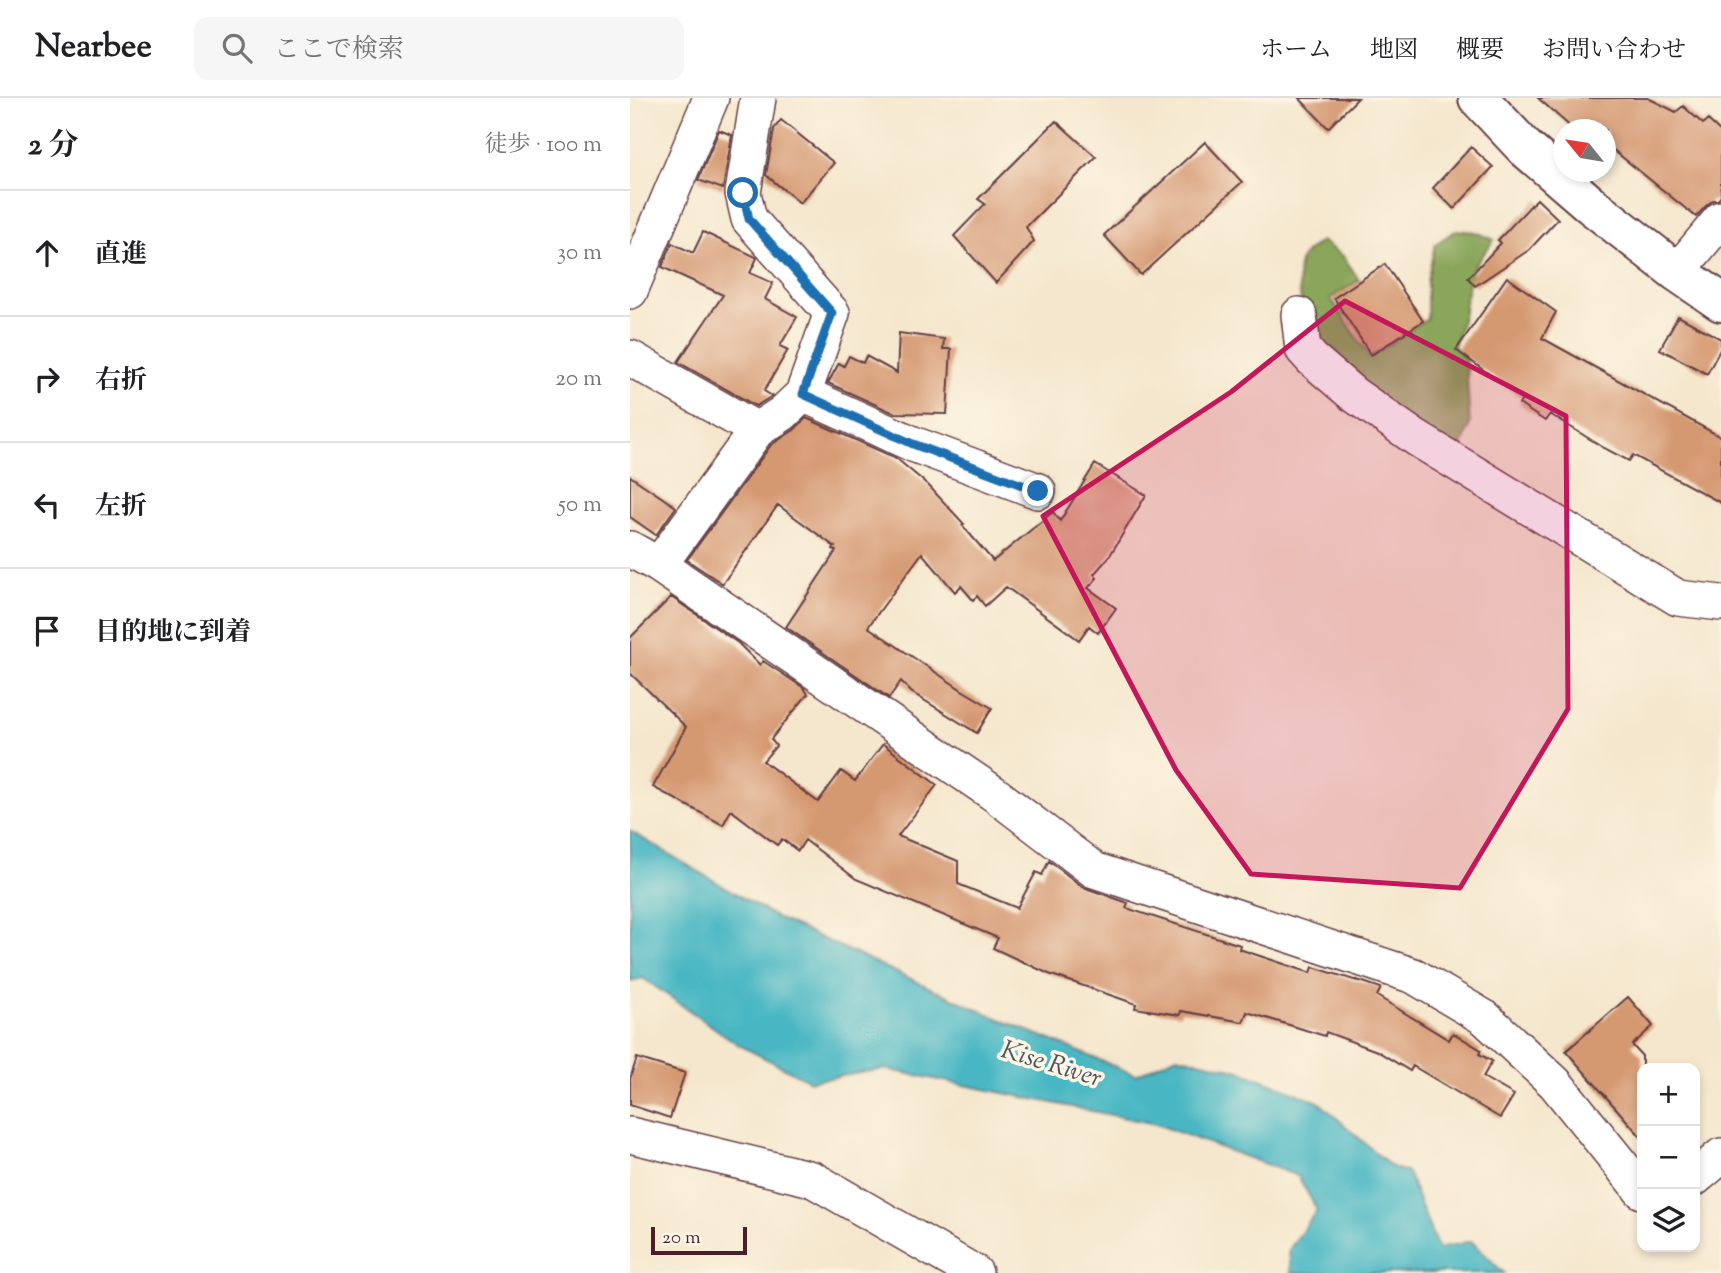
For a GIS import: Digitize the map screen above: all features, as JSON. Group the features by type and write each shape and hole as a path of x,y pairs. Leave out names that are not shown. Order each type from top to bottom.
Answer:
{"main road":[{"path":"1478,98 1524,147 1591,205 1677,272 1721,302"}],"street":[{"path":"630,291 711,98"},
{"path":"758,98 743,193 749,219 832,313 803,394 783,413 757,430 645,557 993,793 1094,870 1414,976 1485,1018 1555,1083 1640,1189"},
{"path":"1677,272 1721,219"},
{"path":"1299,315 1303,349 1312,359 1353,394 1416,438 1678,598 1721,603"},
{"path":"630,358 757,430"},
{"path":"803,394 913,444 1038,491"},
{"path":"630,1135 812,1179 975,1273"},
{"path":"1700,1174 1721,1156"}],"highlighted area":[{"path":"1345,301 1566,416 1568,709 1460,888 1251,874 1176,770 1043,516 1231,392"}],"green space":[{"path":"1457,230 1476,232 1494,240 1471,271 1454,347 1466,360 1470,424 1458,458 1313,352 1298,279 1302,257 1321,241 1343,256 1359,280 1331,298 1370,357 1427,319 1427,281 1435,244"}],"water":[{"name":"Kise River","path":"630,831 779,919 992,1016 1136,1075 1177,1056 1241,1071 1319,1102 1390,1166 1408,1173 1438,1249 1471,1241 1504,1273 1291,1273 1289,1250 1317,1210 1298,1176 1156,1124 885,1069 810,1081 739,1045 643,978 630,981"}],"building":[{"path":"1299,98 1358,98 1328,128"},
{"path":"1538,98 1648,98 1676,112 1683,106 1703,124 1708,120 1721,132 1721,196 1696,217 1616,152 1616,119 1562,119"},
{"path":"781,120 834,163 800,203 766,175 774,129"},
{"path":"1056,121 1096,157 1026,227 1034,241 996,283 954,236 985,204 978,199"},
{"path":"719,130 732,135 723,189 698,180"},
{"path":"1205,142 1242,182 1141,275 1104,235"},
{"path":"1471,147 1493,167 1454,209 1433,188"},
{"path":"1537,199 1558,219 1529,250 1475,286 1468,278 1501,243 1498,240"},
{"path":"703,232 757,258 750,273 773,283 765,299 797,317 780,346 788,350 764,391 772,396 756,406 678,362 723,295 662,267 672,243 693,253"},
{"path":"1385,264 1423,321 1371,355 1334,298"},
{"path":"1507,277 1556,312 1542,338 1721,437 1721,503 1633,455 1629,461 1604,448 1550,414 1545,421 1519,404 1523,399 1456,350"},
{"path":"1678,316 1721,339 1721,348 1707,374 1660,349"},
{"path":"899,333 944,339 943,349 951,349 947,414 894,413 828,383 839,363 844,366 849,356 863,363 866,356 897,373"},
{"path":"806,418 896,458 928,485 993,561 1053,512 1060,521 1095,464 1146,495 1109,557 1094,574 1097,578 1088,588 1116,608 1098,633 1089,626 1079,640 1006,587 985,606 977,596 973,600 961,586 955,592 922,553 868,627 992,708 977,733 911,692 901,681 889,698 786,627 836,551 833,549 835,547 778,505 723,584 687,560 771,445 794,430"},
{"path":"630,476 676,507 656,535 630,517"},
{"path":"671,597 738,643 760,665 763,661 804,688 808,694 771,739 776,746 763,761 818,802 841,771 855,781 883,744 937,785 898,836 958,861 958,884 1017,908 1036,872 1042,875 1049,861 1083,887 1128,903 1126,908 1240,945 1239,949 1311,973 1313,967 1381,988 1377,996 1449,1040 1453,1033 1481,1050 1479,1054 1492,1061 1483,1077 1514,1095 1500,1118 1413,1066 1410,1071 1377,1051 1326,1032 1325,1036 1247,1012 1243,1022 1181,1011 1180,1015 1135,1008 1136,1004 1049,974 993,948 998,938 856,879 805,840 798,851 782,839 777,845 731,810 723,825 653,787 686,727 630,673 630,638"},
{"path":"1628,997 1653,1026 1632,1045 1642,1056 1642,1063 1637,1063 1637,1132 1566,1051"},
{"path":"637,1058 685,1073 670,1118 630,1105 630,1079"}],"route":[{"path":"743,193 749,219 832,313 803,394 913,444 1038,491"}]}
